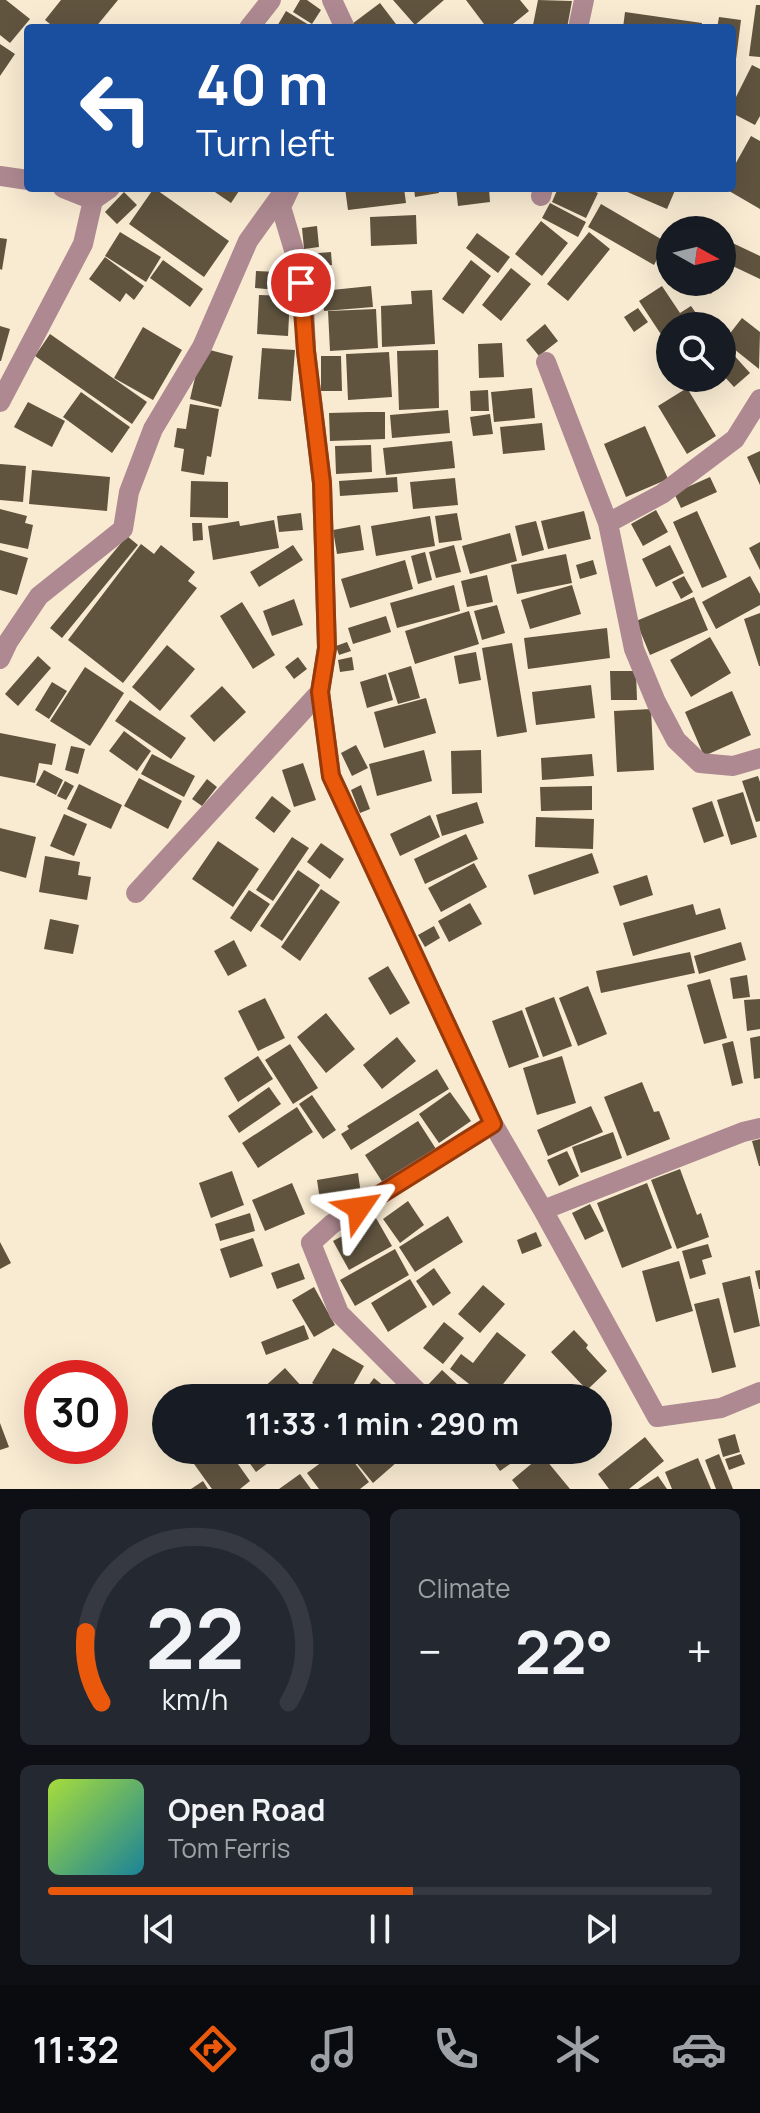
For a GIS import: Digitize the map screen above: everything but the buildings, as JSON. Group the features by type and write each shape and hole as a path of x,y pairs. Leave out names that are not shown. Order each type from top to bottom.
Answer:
{"street":[{"path":"252,24 271,0"},
{"path":"332,0 343,24"},
{"path":"579,24 584,0"},
{"path":"0,176 24,179"},
{"path":"0,659 39,596 123,529 129,492 153,429 202,347 248,241 285,192"},
{"path":"287,192 281,207 297,260 304,305 306,351 322,483 327,648 320,692 331,776 493,1124 657,1417 721,1408 760,1392"},
{"path":"0,402 83,244 101,194"},
{"path":"546,362 608,523 634,649 676,740 700,763 733,766 760,758"},
{"path":"608,523 662,494 735,439 760,399"},
{"path":"136,893 320,692"},
{"path":"410,1384 339,1313 311,1243 332,1224 493,1124"},
{"path":"543,1210 760,1128"}],"route":[{"path":"301,283 322,483 327,648 320,692 331,776 493,1124 359,1208"}]}
